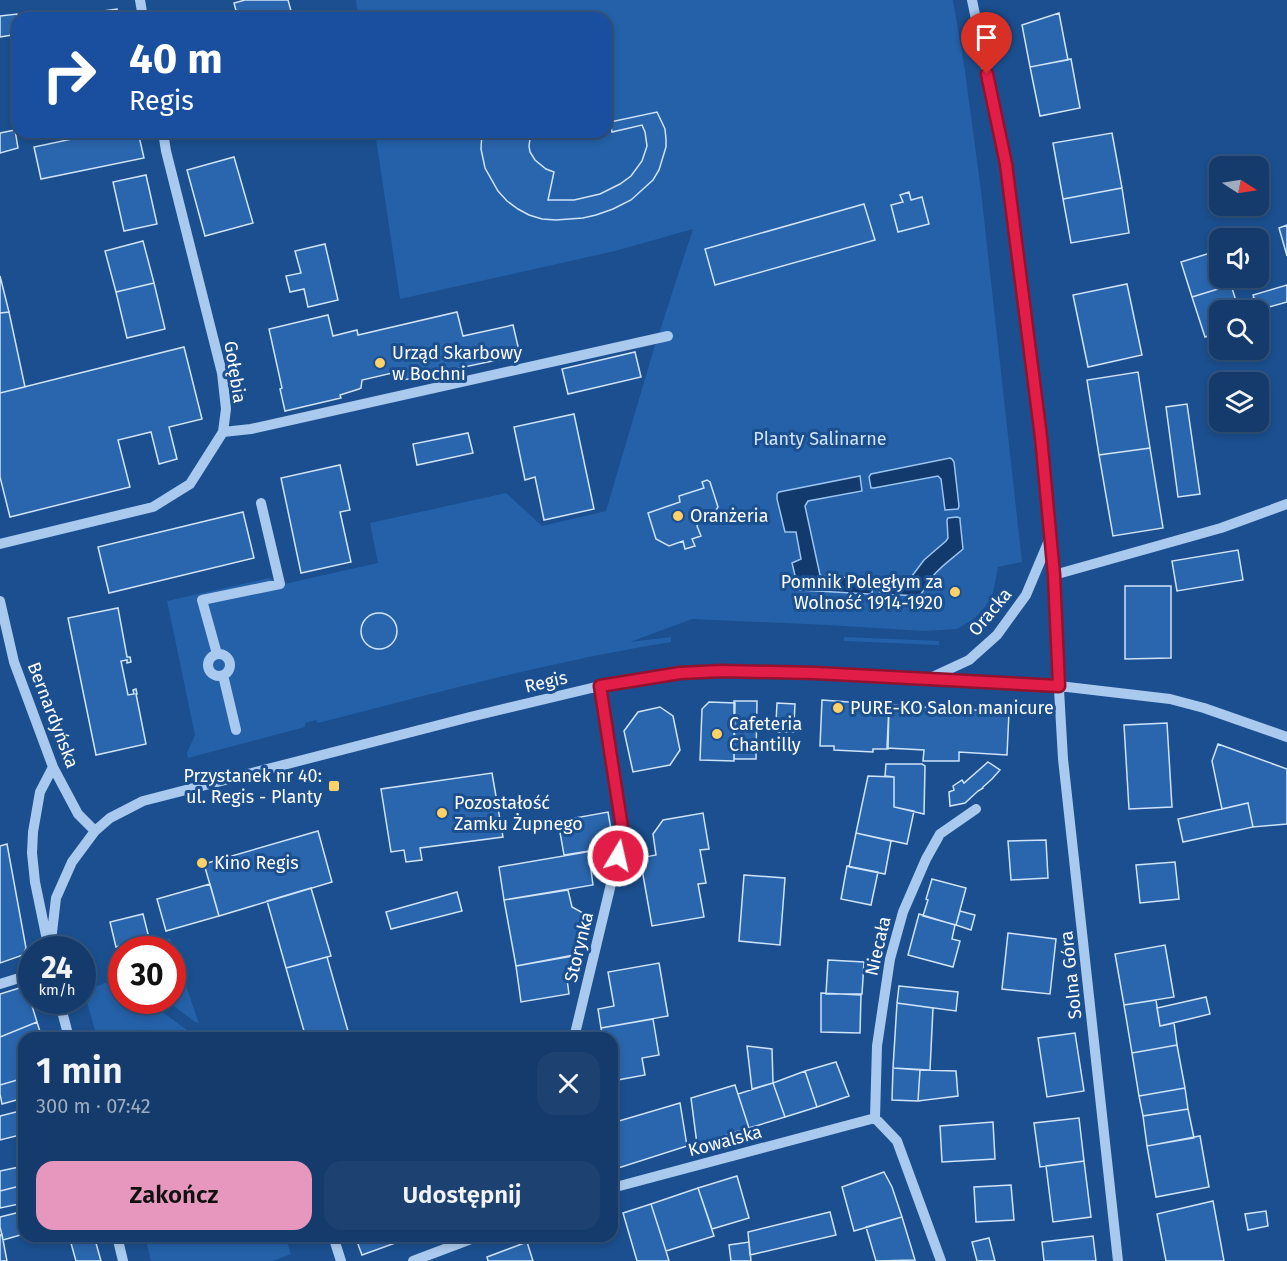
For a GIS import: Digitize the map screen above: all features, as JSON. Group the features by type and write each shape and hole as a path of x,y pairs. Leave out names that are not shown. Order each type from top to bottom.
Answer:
{"street":[{"name":"Oracka","path":"972,0 1006,164 1041,437 1054,575 1059,686"},
{"name":"Gołębia","path":"0,544 153,507 190,484 223,432 226,409 222,373 164,138"},
{"path":"223,432 251,429 668,336"},
{"path":"217,654 202,600 280,584 261,503"},
{"path":"1054,575 1221,528 1287,504"},
{"name":"Oracka","path":"924,680 969,660 997,635 1026,596 1050,536"},
{"name":"Bernardyńska","path":"0,602 14,662 53,767 78,814 95,831"},
{"path":"217,654 224,655 229,661 228,671 223,675 213,675 208,669 208,661 217,654"},
{"name":"Regis","path":"51,936 56,898 72,862 95,831 110,818 143,801 600,686 680,673 722,671 815,673 1059,686 1170,699 1204,708 1287,737"},
{"path":"223,675 236,730"},
{"name":"Storynka","path":"575,1032 623,834 600,686"},
{"name":"Solna Góra","path":"1059,686 1063,759 1118,1261"},
{"path":"46,936 35,882 33,832 40,792 53,767"},
{"name":"Niecała","path":"875,1118 877,1046 881,1013 890,959 903,912 926,858 940,834 976,809"},
{"path":"0,984 18,978"},
{"path":"63,1014 68,1032"},
{"path":"875,1118 897,1141 941,1261"},
{"name":"Kowalska","path":"618,1186 875,1118"},
{"path":"118,1242 123,1261"},
{"path":"335,1242 341,1261"},
{"path":"413,1261 463,1242"}],"green space":[{"name":"Planty Salinarne","path":"356,0 953,0 981,191 1022,562 998,567 993,593 975,618 957,629 924,631 692,619 630,642 671,637 671,642 538,668 318,723 316,720 305,723 305,727 188,758 187,753 195,735 167,601 269,578 284,584 378,563 370,523 506,493 542,526 606,511 652,355 693,229 615,251 400,299 376,138 612,138 612,12 357,12"},
{"path":"844,637 939,641 939,645 844,641"},
{"path":"105,983 108,984 108,1014 165,1014 188,1032 95,1032 90,1014 96,1014 96,986"},
{"path":"186,985 199,1023 184,1014"},
{"path":"146,1242 287,1242 291,1254 273,1261 151,1261"}],"shaded area":[{"path":"950,458 954,462 958,509 945,510 941,479 938,476 871,488 869,477 871,474"},
{"path":"860,476 862,491 808,501 805,506 820,575 872,579 872,593 800,590 792,563 801,559 796,532 785,532 777,494"},
{"path":"948,518 960,518 963,549 936,572 919,596 881,594 882,580 909,580 924,560 948,538"}],"building":[{"path":"245,0 288,0 291,12 236,12 234,3"},
{"path":"117,9 117,12 96,12"},
{"path":"1059,13 1068,60 1030,67 1022,25"},
{"path":"12,15 12,35 0,37 0,16"},
{"path":"1071,59 1080,108 1040,116 1030,67"},
{"path":"657,112 665,129 666,139 659,170 653,180 631,200 613,209 583,218 556,220 529,215 507,201 498,191 485,168 481,149 482,138 530,138 530,152 535,160 554,172 548,200 574,200 600,194 631,176 642,161 647,146 642,125 612,132 612,122"},
{"path":"12,131 12,138 16,138 18,148 0,153 0,133"},
{"path":"1112,133 1122,188 1063,199 1053,143"},
{"path":"77,138 139,138 144,158 41,179 34,147"},
{"path":"234,157 253,223 205,236 187,170"},
{"path":"146,175 157,224 124,231 113,182"},
{"path":"1122,188 1129,233 1071,243 1063,199"},
{"path":"909,192 911,200 922,197 929,224 898,232 891,205 903,202 900,195"},
{"path":"864,204 875,240 715,285 705,249"},
{"path":"1287,225 1287,256 1279,228"},
{"path":"143,241 154,283 116,292 105,251"},
{"path":"325,244 338,300 308,307 304,289 290,292 286,276 301,273 295,251"},
{"path":"1209,253 1209,288 1221,288 1192,297 1181,262"},
{"path":"0,276 9,312 0,313"},
{"path":"154,283 165,329 127,338 116,292"},
{"path":"1127,284 1142,355 1088,367 1073,295"},
{"path":"1287,285 1287,302 1269,307 1269,300 1255,300 1253,295"},
{"path":"1221,288 1232,288 1236,300 1209,300 1209,336 1205,337 1192,297"},
{"path":"9,312 25,387 0,393 0,313"},
{"name":"Urząd Skarbowy w Bochni","path":"457,312 463,336 513,325 520,355 399,381 392,373 362,380 361,388 340,395 341,398 285,411 269,329 328,315 333,336 357,330 358,335"},
{"path":"184,347 202,419 169,427 177,459 159,464 151,432 118,440 130,487 10,517 0,477 0,393"},
{"path":"635,352 641,377 568,394 562,369"},
{"path":"1138,372 1150,448 1099,455 1087,380"},
{"path":"1187,404 1200,494 1178,497 1166,407"},
{"path":"574,414 594,509 544,520 535,477 525,480 514,427"},
{"path":"468,433 473,453 417,465 413,444"},
{"path":"1150,448 1163,528 1113,536 1099,455"},
{"path":"340,465 350,510 340,512 351,562 301,573 281,478"},
{"name":"Oranżeria","path":"707,480 710,482 718,507 714,513 700,518 697,526 701,536 692,539 695,546 685,549 683,541 669,546 656,539 648,513 680,502 679,496 704,488 702,482"},
{"path":"243,512 254,558 109,593 98,547"},
{"path":"1238,550 1243,580 1177,591 1172,561"},
{"path":"1125,586 1171,586 1171,658 1125,659"},
{"path":"118,608 127,657 130,657 131,662 121,661 128,695 134,694 133,690 136,689 146,744 96,755 68,618"},
{"path":"379,613 392,618 397,631 392,644 379,649 366,644 361,631 366,618"},
{"path":"822,700 889,705 888,749 873,749 873,752 834,750 834,746 820,746"},
{"path":"734,701 757,701 756,759 734,759"},
{"name":"Cafeteria Chantilly","path":"709,702 735,703 734,761 700,760 702,709"},
{"path":"777,703 795,704 794,723 776,723"},
{"path":"889,705 1009,712 1007,755 959,752 959,761 923,761 924,750 887,748"},
{"path":"660,707 673,716 680,750 670,765 633,772 624,731 638,712"},
{"path":"776,723 794,723 794,732 778,732"},
{"path":"1167,723 1172,807 1129,809 1124,725"},
{"path":"1218,744 1287,769 1287,824 1253,827 1248,803 1222,809 1212,761"},
{"path":"988,762 1000,770 965,803 950,806 949,792 954,790 953,786 962,780 964,783"},
{"path":"886,764 922,764 925,766 924,814 894,807 894,777 885,776"},
{"name":"Pozostałość Zamku Żupnego","path":"492,773 503,837 420,848 422,860 406,862 404,850 391,852 381,789"},
{"path":"868,776 894,777 894,807 914,811 907,844 856,833"},
{"path":"1248,803 1253,827 1183,842 1178,819"},
{"path":"608,812 614,847 564,855 558,821"},
{"path":"703,813 709,849 700,850 706,883 698,884 704,917 652,926 640,858 656,855 653,834 663,820"},
{"path":"318,831 332,882 219,916 204,864"},
{"path":"856,833 891,841 885,874 849,867"},
{"path":"1046,840 1048,878 1011,880 1008,841"},
{"path":"7,844 24,936 18,936 18,957 0,963 0,846"},
{"path":"598,850 600,862 591,870 593,885 504,900 499,867"},
{"path":"1175,862 1179,899 1140,903 1136,865"},
{"path":"847,866 878,872 871,905 841,899"},
{"path":"744,875 785,878 780,945 739,941"},
{"path":"932,879 966,888 956,925 923,916"},
{"path":"210,884 219,916 166,931 157,899"},
{"path":"311,888 331,956 286,968 267,901"},
{"path":"568,890 572,907 583,913 587,926 577,939 579,954 516,966 504,900"},
{"path":"457,892 462,911 391,929 386,912"},
{"path":"960,911 975,915 971,930 956,925"},
{"path":"143,914 148,936 113,936 110,922"},
{"path":"919,914 955,925 952,939 960,941 953,967 908,955"},
{"path":"1008,933 1056,939 1050,994 1002,989"},
{"path":"1165,945 1174,997 1124,1005 1115,954"},
{"path":"573,956 574,968 567,979 569,994 521,1002 516,966"},
{"path":"327,957 348,1032 304,1032 286,968"},
{"path":"828,960 864,962 862,994 826,994"},
{"path":"659,963 668,1016 601,1028 598,1009 614,1006 608,972"},
{"path":"899,986 958,992 956,1011 897,1003"},
{"path":"18,988 18,1014 35,1014 37,1022 0,1037 0,994"},
{"path":"821,993 861,995 860,1033 821,1032"},
{"path":"1206,997 1210,1014 1160,1026 1157,1008"},
{"path":"1156,1000 1160,1026 1174,1023 1177,1045 1132,1053 1124,1005"},
{"path":"897,1003 933,1008 930,1070 893,1068"},
{"path":"653,1019 659,1055 642,1058 645,1075 618,1080 618,1032 602,1032 601,1028"},
{"path":"37,1022 40,1032 18,1032 18,1080 0,1085 0,1037"},
{"path":"1075,1033 1084,1091 1047,1097 1038,1038"},
{"path":"1177,1045 1185,1088 1139,1096 1132,1053"},
{"path":"747,1046 772,1049 773,1083 752,1089"},
{"path":"836,1062 849,1096 817,1107 805,1071"},
{"path":"893,1068 920,1070 918,1101 892,1100"},
{"path":"920,1070 956,1071 958,1096 918,1101"},
{"path":"805,1071 817,1107 785,1117 773,1083"},
{"path":"18,1080 18,1100 2,1104 0,1085"},
{"path":"773,1083 785,1117 749,1128 738,1094"},
{"path":"735,1085 749,1128 697,1144 691,1098"},
{"path":"1185,1088 1188,1109 1143,1116 1139,1096"},
{"path":"680,1103 687,1146 618,1168 618,1121"},
{"path":"1188,1109 1194,1138 1147,1146 1143,1116"},
{"path":"18,1112 18,1136 0,1140 0,1116"},
{"path":"1079,1118 1084,1161 1040,1167 1034,1123"},
{"path":"993,1122 995,1159 942,1162 940,1126"},
{"path":"1200,1136 1209,1187 1156,1197 1147,1146"},
{"path":"1084,1161 1091,1217 1053,1222 1046,1166"},
{"path":"18,1167 18,1186 0,1191 0,1171"},
{"path":"884,1172 892,1187 902,1217 854,1231 842,1187"},
{"path":"737,1176 749,1218 712,1229 698,1188"},
{"path":"1011,1185 1014,1220 976,1222 974,1187"},
{"path":"18,1186 18,1204 0,1208 0,1191"},
{"path":"698,1188 714,1236 666,1251 651,1204"},
{"path":"1213,1201 1224,1261 1166,1261 1157,1214"},
{"path":"651,1204 669,1261 637,1261 623,1213"},
{"path":"1266,1211 1268,1226 1248,1230 1245,1214"},
{"path":"18,1212 18,1236 3,1240 0,1217"},
{"path":"830,1212 836,1235 750,1255 748,1232"},
{"path":"902,1217 915,1260 876,1261 866,1227"},
{"path":"2,1234 7,1261 0,1261 0,1235"},
{"path":"1093,1236 1096,1261 1044,1261 1042,1242"},
{"path":"989,1238 995,1261 977,1261 972,1242"},
{"path":"71,1242 96,1242 101,1261 76,1261"},
{"path":"357,1242 398,1242 362,1255"},
{"path":"527,1242 533,1261 488,1261 487,1257"},
{"path":"749,1242 751,1261 731,1261 729,1245"}],"place":[{"name":"Urząd Skarbowy w Bochni","path":"380,363"},
{"name":"Oranżeria","path":"678,516"},
{"name":"Pomnik Poległym za Wolność 1914-1920","path":"955,592"},
{"name":"PURE-KO Salon manicure","path":"838,708"},
{"name":"Cafeteria Chantilly","path":"717,734"},
{"name":"Przystanek nr 40: ul. Regis - Planty","path":"334,786"},
{"name":"Pozostałość Zamku Żupnego","path":"442,813"},
{"name":"Kino Regis","path":"202,863"}],"route":[{"path":"618,856 623,834 600,686 680,673 722,671 815,673 1059,686 1054,575 1041,437 1006,164 987,74"}]}
